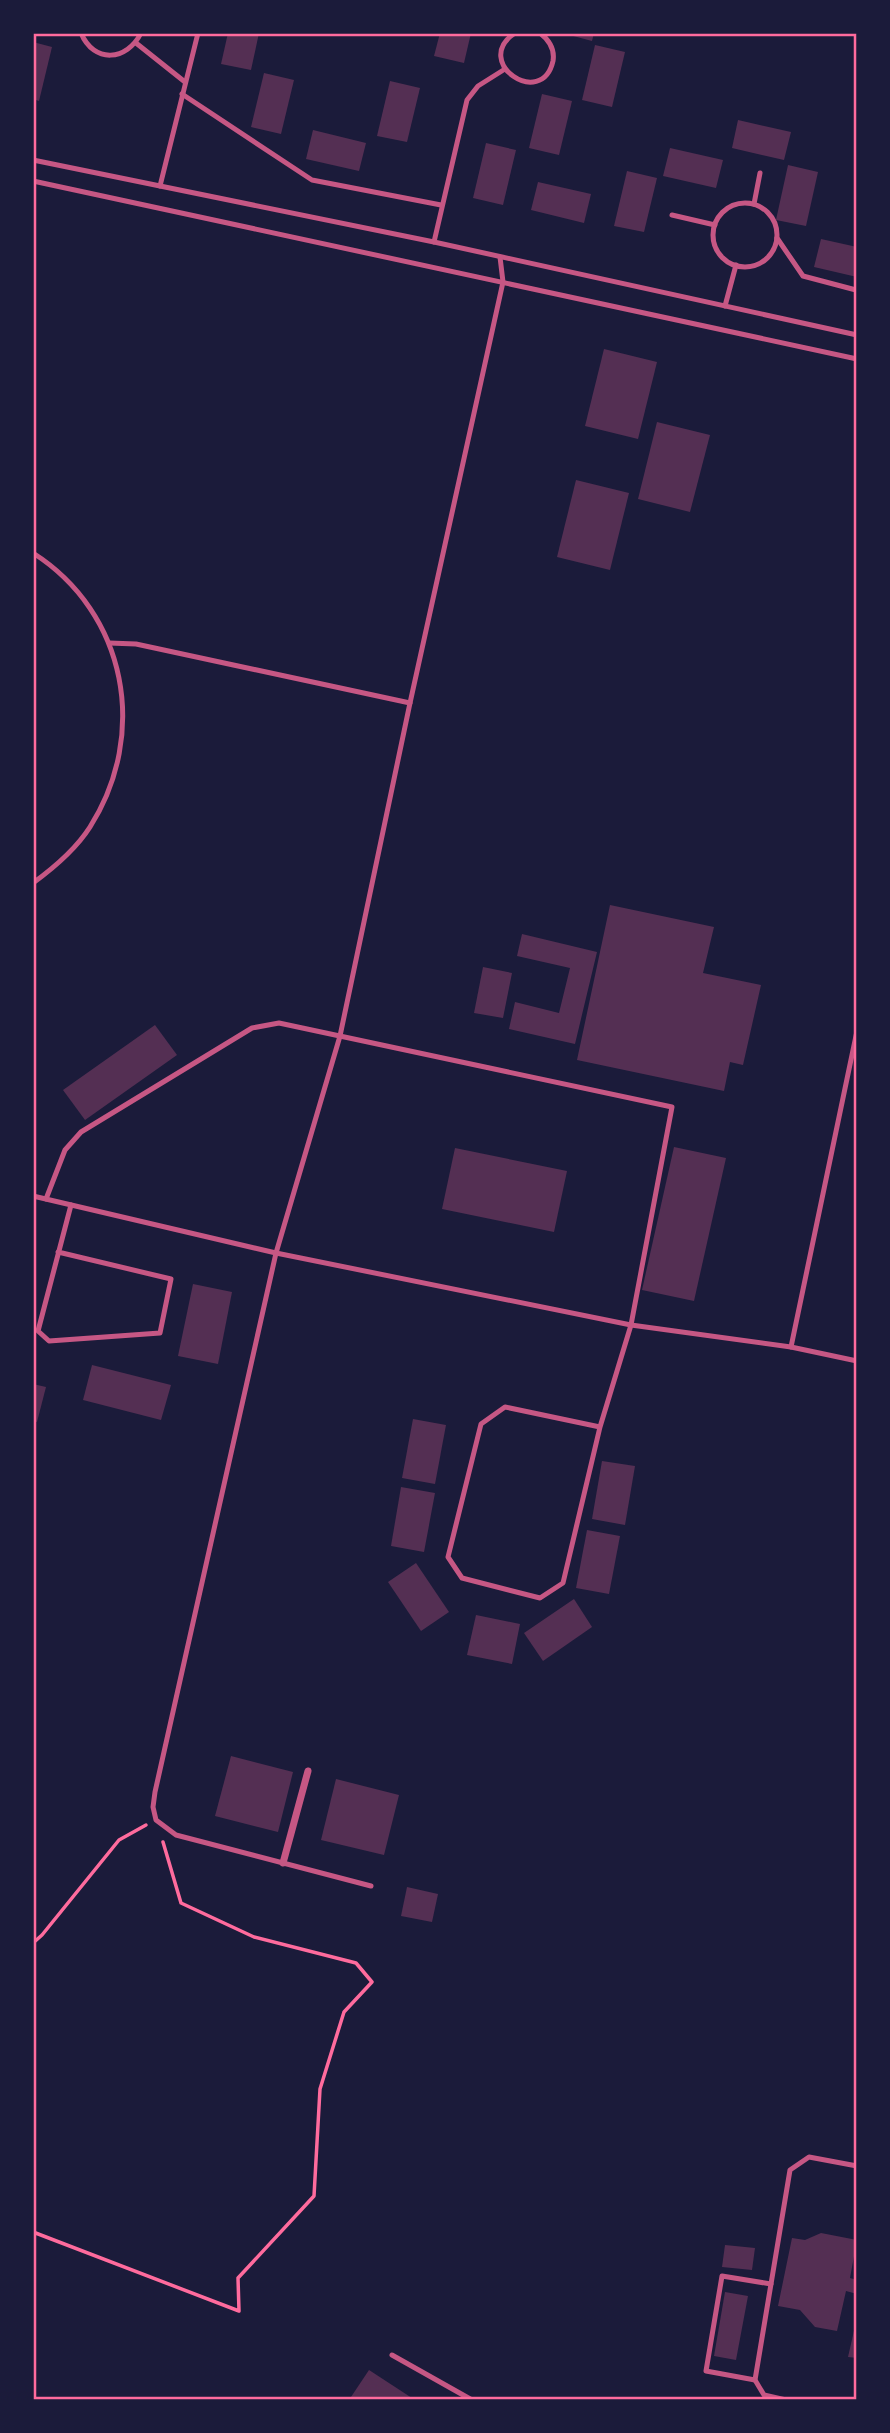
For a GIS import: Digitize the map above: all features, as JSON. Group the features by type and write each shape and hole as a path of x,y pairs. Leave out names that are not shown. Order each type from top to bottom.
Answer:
{"street":[{"path":"283,1863 308,1771"}],"lane":[{"path":"81,33 88,46 107,56 118,55 136,43 141,33"},
{"path":"160,186 198,33"},
{"path":"515,33 502,52 505,69 510,76 526,82 534,81 548,72 554,56 549,40 540,33"},
{"path":"136,43 184,82"},
{"path":"435,242 441,205 467,100 478,86 505,69"},
{"path":"181,94 312,180 441,205"},
{"path":"33,160 435,242 857,335"},
{"path":"754,204 760,173"},
{"path":"33,181 857,359"},
{"path":"754,204 764,209 771,217 777,238 774,248 761,263 751,266 736,265 723,259 717,251 713,241 715,225 723,212 732,206 754,204"},
{"path":"672,215 715,225"},
{"path":"777,238 803,276 856,290"},
{"path":"370,1886 176,1835 156,1819 153,1808 276,1254 340,1036 503,282 500,257"},
{"path":"725,306 736,265"},
{"path":"33,553 72,585 93,612 109,643 120,680 124,718 120,757 108,794 89,828 65,858 33,883"},
{"path":"109,643 136,644 410,703"},
{"path":"46,1199 65,1150 81,1132 251,1028 279,1023 672,1107 631,1325 600,1427 563,1583 540,1598 462,1578 448,1557 481,1424 505,1407 600,1427"},
{"path":"791,1347 857,1031"},
{"path":"33,1196 276,1254 631,1325 791,1347 857,1361"},
{"path":"58,1252 171,1279 160,1333 49,1341 38,1331 58,1252 71,1205"},
{"path":"786,2400 764,2395 755,2380 790,2170 809,2157 857,2166"},
{"path":"755,2380 706,2371 722,2276 771,2284"},
{"path":"392,2355 472,2400"}],"path":[{"path":"33,1943 42,1936 119,1840 156,1819 181,1903 254,1937 356,1963 372,1982 344,2012 320,2090 314,2196 238,2278 239,2311 33,2232"}],"building":[{"path":"228,33 259,33 251,70 221,64"},
{"path":"440,33 471,33 464,63 434,56"},
{"path":"562,33 594,33 592,41"},
{"path":"33,42 52,47 39,101 33,99"},
{"path":"595,45 625,52 612,107 582,100"},
{"path":"264,73 294,80 281,134 251,127"},
{"path":"390,81 420,88 407,142 377,136"},
{"path":"542,94 572,101 559,155 529,148"},
{"path":"738,120 791,132 784,160 732,148"},
{"path":"313,130 366,143 359,171 306,159"},
{"path":"486,143 516,150 503,205 473,198"},
{"path":"670,148 723,160 716,188 663,176"},
{"path":"788,165 818,172 806,226 776,220"},
{"path":"627,171 657,178 644,232 614,226"},
{"path":"538,182 591,194 584,223 531,210"},
{"path":"821,239 857,247 857,277 814,267"},
{"path":"604,349 657,362 638,439 585,426"},
{"path":"657,422 710,435 690,512 638,499"},
{"path":"576,480 629,493 610,570 557,557"},
{"path":"610,905 714,927 703,973 761,985 743,1065 730,1062 724,1091 577,1060"},
{"path":"522,934 597,952 575,1044 509,1029 515,1002 559,1013 570,968 517,956"},
{"path":"483,967 512,973 503,1018 474,1013"},
{"path":"155,1025 177,1055 85,1120 63,1090"},
{"path":"674,1147 726,1158 694,1301 642,1290"},
{"path":"455,1148 567,1171 554,1232 442,1209"},
{"path":"193,1284 232,1292 218,1364 178,1356"},
{"path":"92,1365 171,1385 161,1420 83,1400"},
{"path":"33,1384 46,1387 37,1422 33,1421"},
{"path":"413,1419 446,1425 435,1484 402,1478"},
{"path":"602,1461 635,1466 625,1525 592,1519"},
{"path":"401,1487 435,1493 424,1552 391,1546"},
{"path":"587,1530 620,1536 609,1594 576,1588"},
{"path":"416,1563 449,1612 421,1631 388,1582"},
{"path":"574,1599 592,1627 543,1661 524,1633"},
{"path":"476,1615 520,1624 512,1664 467,1655"},
{"path":"231,1756 293,1772 278,1832 215,1816"},
{"path":"336,1779 399,1795 384,1855 321,1840"},
{"path":"407,1887 438,1894 432,1922 401,1916"},
{"path":"821,2233 857,2240 850,2278 857,2280 857,2294 846,2291 837,2331 815,2327 800,2310 778,2306 792,2238 805,2240"},
{"path":"725,2245 755,2248 752,2270 722,2267"},
{"path":"725,2292 748,2296 736,2360 714,2356"},
{"path":"857,2322 857,2358 848,2357"},
{"path":"369,2370 415,2400 349,2400"}]}
